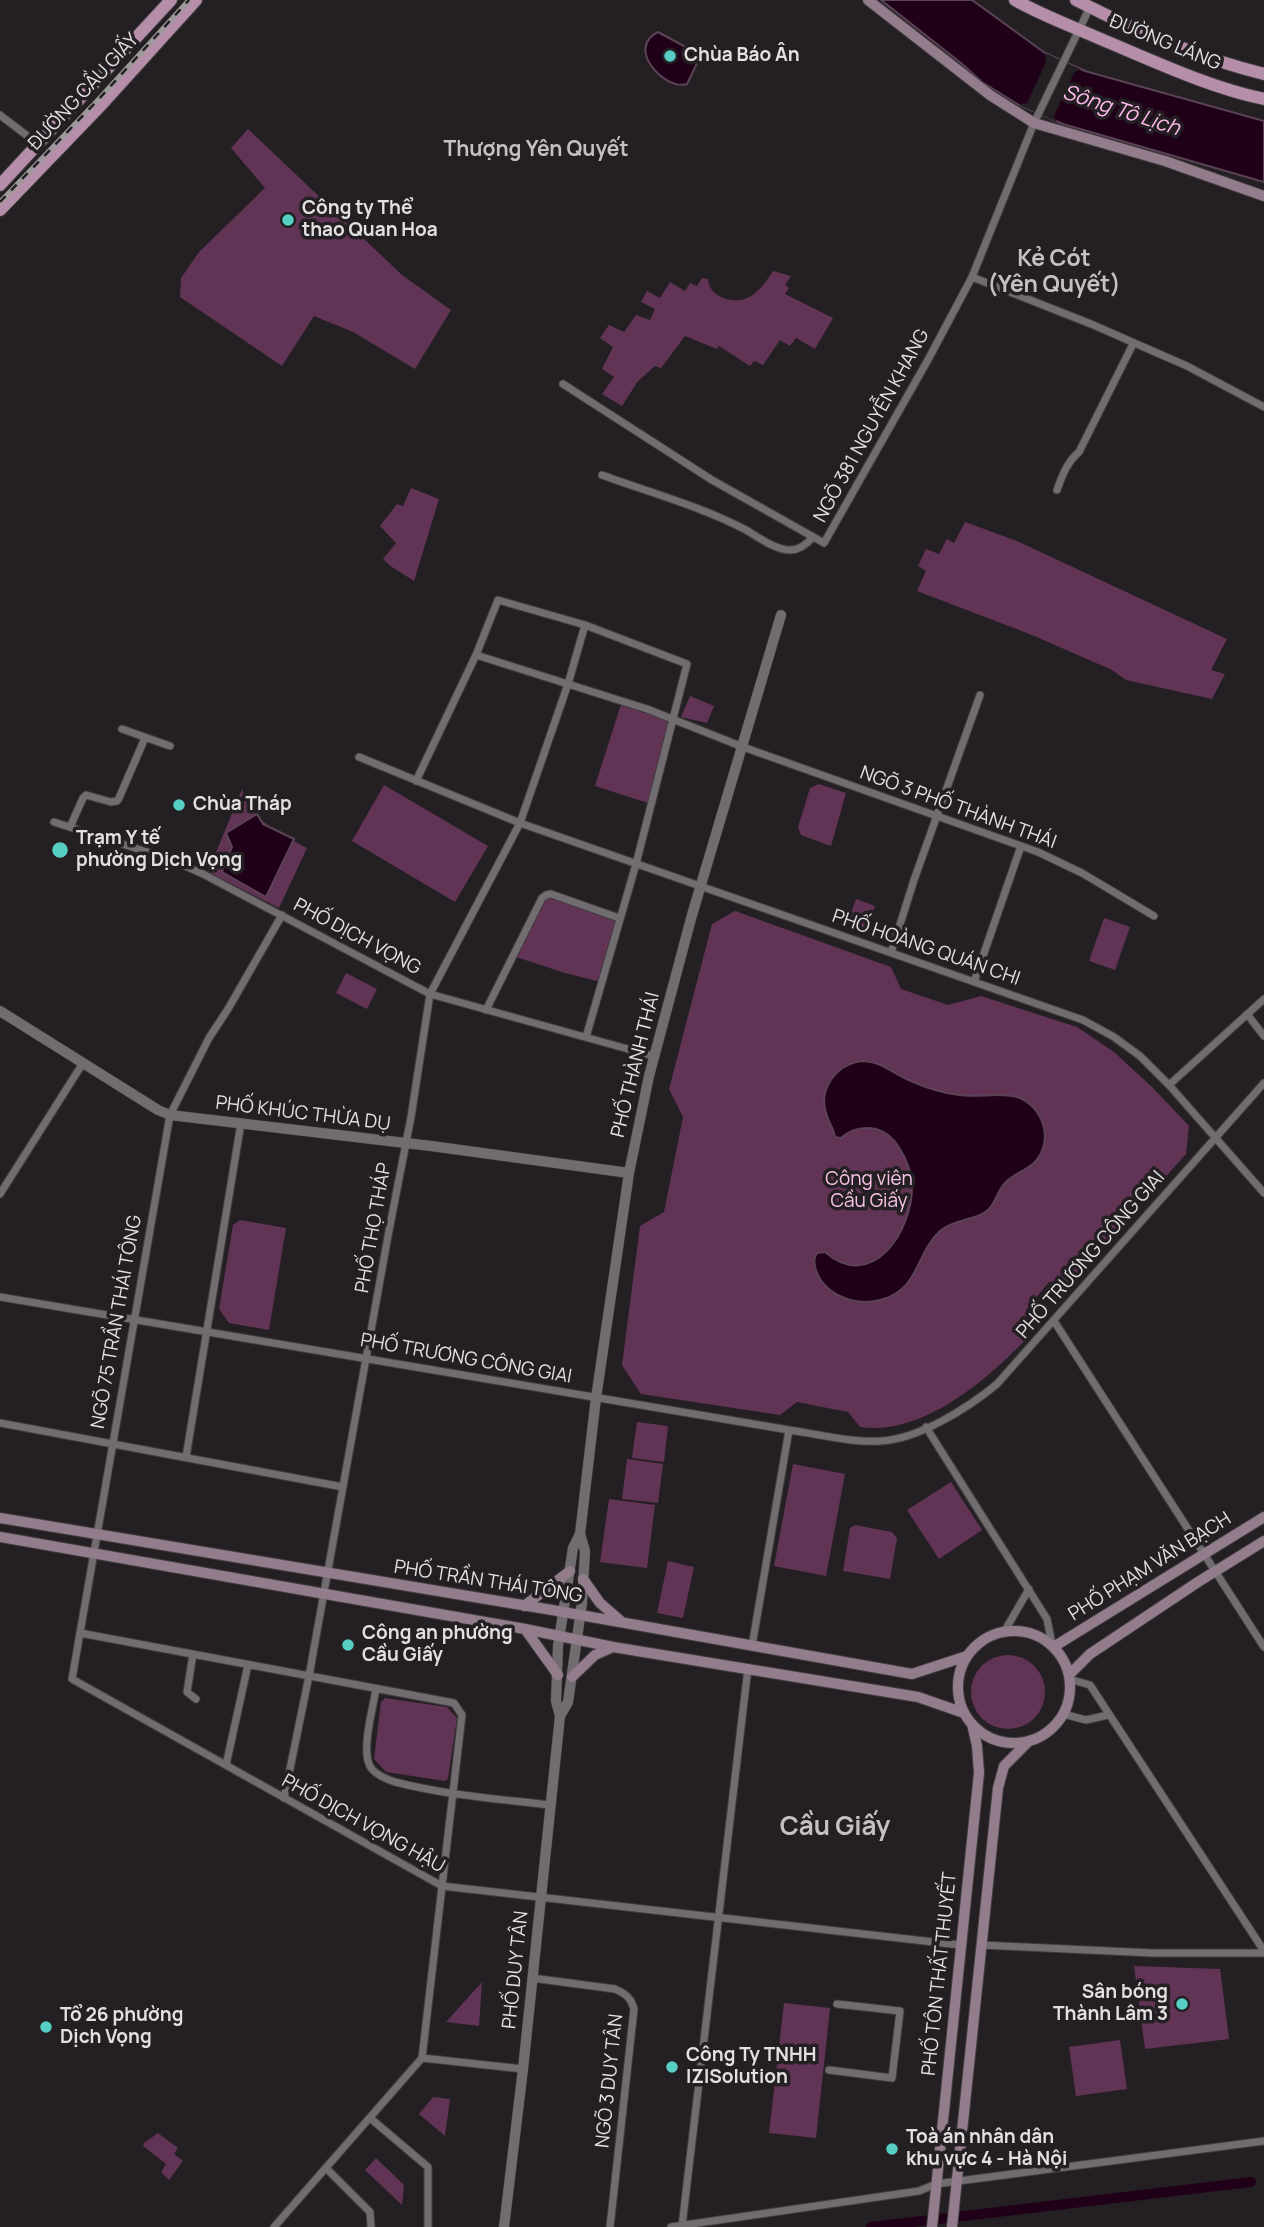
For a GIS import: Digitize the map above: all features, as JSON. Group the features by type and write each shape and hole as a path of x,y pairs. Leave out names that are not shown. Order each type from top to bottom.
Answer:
{"main road":[{"name":"ĐƯỜNG CẦU GIẤY","path":"0,185 171,0"},
{"name":"ĐƯỜNG CẦU GIẤY","path":"0,210 196,0"},
{"path":"868,0 990,95 1037,118 1264,196"},
{"name":"ĐƯỜNG LÁNG","path":"1015,0 1079,31 1199,80 1264,99"},
{"name":"ĐƯỜNG LÁNG","path":"1076,0 1140,31 1207,57 1264,74"},
{"path":"125,51 139,63"},
{"path":"1199,80 1207,57"},
{"name":"PHỐ PHẠM VĂN BẠCH","path":"1053,1645 1077,1633 1264,1517"},
{"name":"PHỐ TRẦN THÁI TÔNG","path":"0,1518 622,1622 912,1674 967,1656"},
{"name":"PHỐ TRẦN THÁI TÔNG","path":"0,1537 614,1647 918,1697 964,1713"},
{"name":"PHỐ PHẠM VĂN BẠCH","path":"1069,1677 1090,1654 1264,1541"},
{"path":"524,1606 570,1572"},
{"path":"583,1579 600,1602 622,1622"},
{"path":"525,1629 558,1675"},
{"path":"1017,1630 1053,1645 1069,1677 1069,1699 1063,1714 1049,1731 1028,1742 1003,1743 991,1739 972,1724 960,1703 958,1680 967,1656 983,1640 1017,1630"},
{"path":"1077,1633 1090,1654"},
{"path":"572,1677 595,1655 614,1647"},
{"path":"918,1697 919,1673"},
{"name":"PHỐ TÔN THẤT THUYẾT","path":"932,2227 979,1773 972,1724"},
{"name":"PHỐ TÔN THẤT THUYẾT","path":"952,2227 1000,1779 1004,1766 1028,1742"},
{"path":"957,1975 978,1977"}],"street":[{"name":"NGÕ 381 NGUYỄN KHANG","path":"563,384 712,480 824,543 972,277 1037,118 1090,7"},
{"path":"0,115 38,144"},
{"path":"972,277 1091,324 1200,372 1264,407"},
{"path":"1057,490 1064,472 1079,452 1133,344"},
{"path":"602,475 736,524 774,545 790,550 806,545 813,537"},
{"path":"416,781 476,655 498,600 585,625 687,664 636,864 586,1037"},
{"name":"PHỐ THÀNH THÁI","path":"559,1636 573,1548 580,1534 596,1398 629,1173 653,1056 743,747 777,611"},
{"name":"PHỐ THỌ THÁP","path":"284,1798 309,1676 411,1117 430,994 520,823 568,684 585,625"},
{"name":"NGÕ 3 PHỐ THÀNH THÁI","path":"476,655 647,709 743,747 1021,846 1083,873 1154,916"},
{"path":"891,953 979,695"},
{"path":"122,729 170,746"},
{"path":"70,827 86,795 111,802 119,798 145,738"},
{"name":"PHỐ HOÀNG QUÁN CHI","path":"359,757 520,823 1064,1013 1099,1029 1129,1046 1169,1085 1264,1193"},
{"name":"PHỐ DỊCH VỌNG","path":"54,822 172,860 430,994 653,1056"},
{"path":"974,982 1021,846"},
{"path":"486,1010 542,898 546,895 551,894 619,918"},
{"name":"NGÕ 75 TRẦN THÁI TÔNG","path":"94,1554 170,1115 209,1038 282,915"},
{"path":"1169,1085 1264,999"},
{"name":"PHỐ KHÚC THỪA DỤ","path":"0,1011 170,1115 629,1173"},
{"path":"1247,1014 1264,1035"},
{"path":"0,1194 83,1063"},
{"name":"PHỐ TRƯƠNG CÔNG GIAI","path":"0,1297 789,1430 879,1441 897,1438 966,1408 997,1384 1264,1083"},
{"path":"186,1457 241,1124"},
{"path":"1054,1321 1264,1647"},
{"path":"0,1423 343,1487"},
{"path":"926,1427 1047,1619 1053,1645"},
{"path":"752,1646 789,1430"},
{"name":"PHỐ THÀNH THÁI","path":"577,1640 585,1551 580,1534"},
{"name":"PHỐ DỊCH VỌNG HẬU","path":"94,1554 72,1679 442,1886 960,1945"},
{"path":"1004,1632 1029,1589"},
{"path":"80,1633 454,1703 463,1716 422,2058 274,2227"},
{"name":"PHỐ DUY TÂN","path":"504,2227 560,1716 556,1702 559,1636"},
{"name":"PHỐ DUY TÂN","path":"560,1716 568,1702 577,1640"},
{"path":"193,1654 187,1692 196,1699"},
{"path":"226,1765 248,1665"},
{"path":"682,2226 748,1668"},
{"path":"1069,1677 1090,1685 1264,1952"},
{"path":"376,1689 366,1755 370,1768 383,1777 453,1792 551,1805"},
{"path":"1063,1714 1079,1720 1108,1716"},
{"path":"981,1945 1153,1953 1264,1952"},
{"name":"NGÕ 3 DUY TÂN","path":"533,1978 615,1989 625,1993 632,2001 634,2010 610,2227"},
{"path":"829,2070 892,2078 901,2011 837,2004"},
{"path":"422,2058 523,2069"},
{"path":"370,2118 428,2167 428,2227"},
{"path":"671,2227 919,2191 936,2184 1264,2141"},
{"path":"326,2168 370,2212 371,2227"}],"green space":[{"name":"Công ty Thể thao Quan Hoa","path":"248,129 402,275 451,310 415,369 353,332 314,316 282,366 180,297 181,278 199,252 265,188 231,148"},
{"path":"773,271 791,276 785,285 789,288 785,294 833,318 815,349 796,338 790,346 780,340 763,365 754,361 750,366 719,346 717,349 685,336 661,368 655,366 638,381 622,406 602,394 614,377 602,369 613,347 600,338 609,325 624,332 636,315 650,320 655,309 641,302 647,291 660,298 670,282 685,291 690,283 697,286 702,278 708,279 713,291 724,298 745,299 764,285"},
{"path":"411,488 439,499 414,581 383,559 396,543 380,526 397,504 403,506"},
{"path":"965,522 1017,541 1227,639 1211,670 1225,674 1212,699 1126,680 1112,670 1032,635 917,591 926,571 918,566 926,549 939,554 947,539 954,543"},
{"path":"690,696 714,706 707,723 681,717"},
{"path":"622,701 673,720 651,804 595,786"},
{"path":"819,784 846,793 831,846 801,835 798,827 810,788"},
{"path":"384,785 488,846 455,902 352,841"},
{"path":"242,789 252,810 260,818 277,832 307,848 279,908 208,872"},
{"path":"546,895 619,918 601,982 513,956"},
{"path":"856,899 875,906 867,929 848,922"},
{"name":"Công viên Cầu Giấy","path":"735,911 891,967 901,989 948,1005 981,996 1077,1027 1114,1052 1189,1126 1186,1154 1071,1282 1049,1282 1026,1310 1027,1338 993,1371 952,1402 907,1423 860,1427 848,1412 797,1402 780,1415 641,1394 622,1365 640,1226 664,1212 683,1117 669,1089 712,924"},
{"path":"1104,918 1130,927 1115,970 1089,961"},
{"path":"346,973 377,989 367,1009 336,993"},
{"path":"240,1220 286,1228 269,1330 229,1323 219,1309 233,1225"},
{"path":"637,1422 668,1426 664,1462 632,1458"},
{"path":"627,1459 663,1464 658,1503 622,1499"},
{"path":"793,1464 845,1474 826,1576 774,1566"},
{"path":"951,1482 982,1530 939,1559 907,1510"},
{"path":"609,1499 655,1505 647,1568 600,1562"},
{"path":"855,1525 892,1532 897,1538 890,1579 843,1571 850,1528"},
{"path":"668,1561 694,1567 683,1618 657,1613"},
{"path":"1008,1655 1029,1661 1039,1671 1045,1692 1039,1713 1029,1723 1008,1729 987,1723 977,1713 971,1692 977,1671 987,1661"},
{"path":"385,1698 447,1707 457,1718 448,1778 445,1781 386,1772 374,1759 381,1702"},
{"name":"Sân bóng Thành Lâm 3","path":"1134,1966 1220,1969 1229,2039 1145,2049"},
{"path":"482,1982 479,2026 446,2022"},
{"path":"784,2003 830,2008 816,2138 769,2133"},
{"path":"1120,2040 1127,2089 1076,2096 1069,2047"},
{"path":"433,2097 450,2099 445,2136 419,2114"},
{"path":"158,2133 178,2148 174,2154 183,2161 169,2180 161,2172 166,2164 143,2146"},
{"path":"376,2158 404,2185 402,2205 365,2170"}],"water":[{"name":"Sông Tô Lịch","path":"881,0 972,0 1045,53 1085,71 1264,121 1264,182 1063,124 1019,105 982,82"},
{"path":"658,32 700,57 687,84 669,81 652,67 646,48 649,39"},
{"path":"257,814 263,824 294,839 266,897 222,872 232,847 226,833"},
{"path":"860,1061 875,1063 913,1082 947,1093 1017,1097 1034,1108 1040,1116 1045,1135 1041,1154 1035,1162 1005,1183 988,1210 940,1231 903,1288 893,1295 870,1302 850,1300 832,1291 824,1285 814,1263 817,1253 825,1252 842,1263 859,1265 873,1261 886,1251 897,1237 910,1203 910,1171 893,1140 880,1130 866,1128 853,1130 841,1138 835,1137 828,1119 824,1097 826,1088 843,1068"}],"pier":[{"path":"1045,53 1080,69 1074,73 1054,116 1057,122 1019,105 1027,103 1046,62"}],"waterway":[{"path":"871,2227 1251,2182"}],"railway":[{"path":"0,202 189,0"}],"place":[{"name":"Chùa Báo Ân","path":"670,56"},
{"name":"Công ty Thể thao Quan Hoa","path":"288,220"},
{"name":"Chùa Tháp","path":"179,805"},
{"name":"Trạm Y tế phường Dịch Vọng","path":"60,850"},
{"name":"Công an phường Cầu Giấy","path":"348,1645"},
{"name":"Sân bóng Thành Lâm 3","path":"1182,2004"},
{"name":"Tổ 26 phường Dịch Vọng","path":"46,2027"},
{"name":"Công Ty TNHH IZISolution","path":"672,2067"},
{"name":"Toà án nhân dân khu vực 4 - Hà Nội","path":"892,2149"}],"district":[{"name":"Thượng Yên Quyết","path":"536,150"},
{"name":"Kẻ Cót (Yên Quyết)","path":"1054,273"},
{"name":"Cầu Giấy","path":"835,1828"}]}
